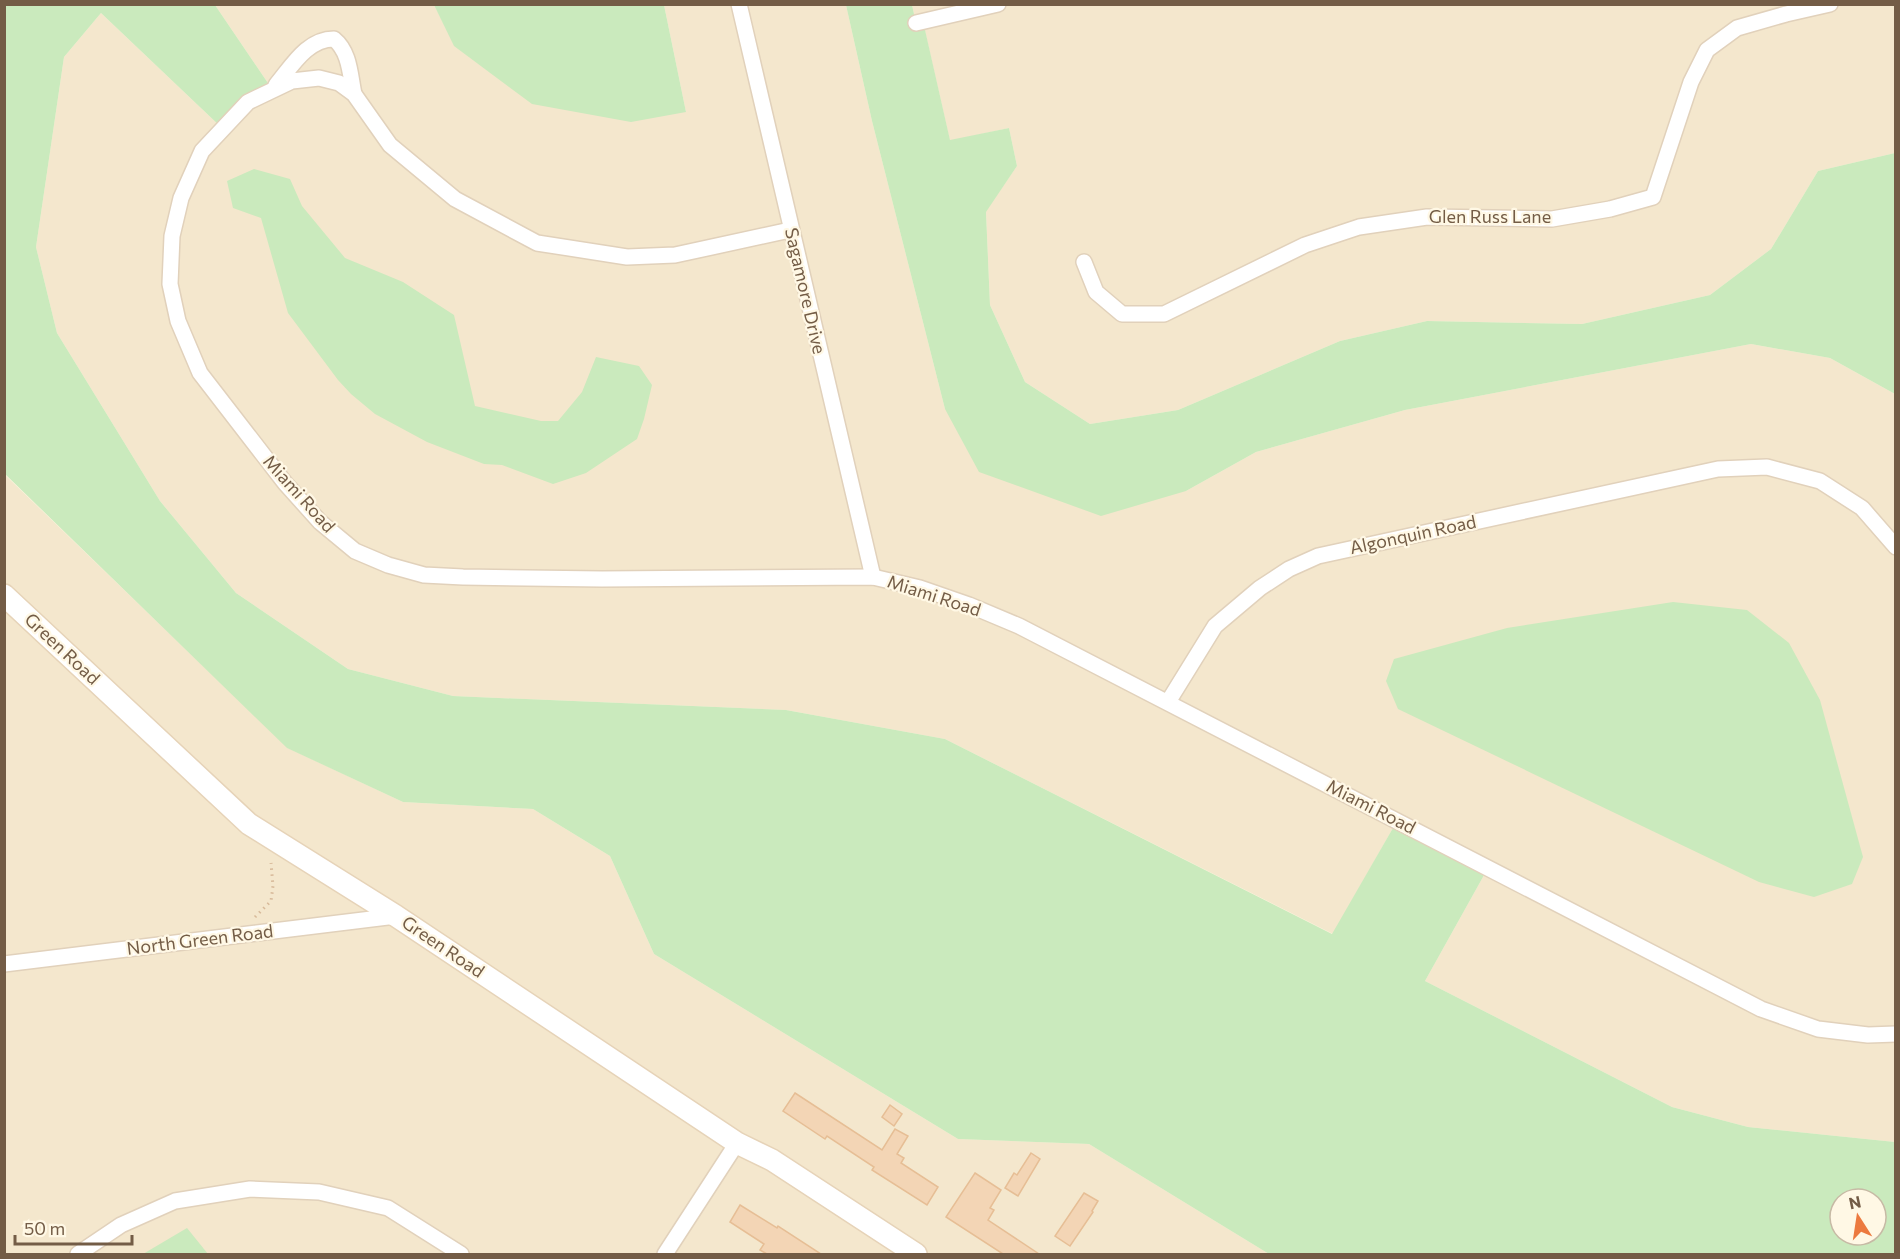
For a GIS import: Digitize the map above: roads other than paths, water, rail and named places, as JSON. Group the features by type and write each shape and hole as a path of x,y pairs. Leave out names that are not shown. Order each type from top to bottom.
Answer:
{"main road":[{"name":"Green Road","path":"8,605 249,824 396,916 737,1143 772,1160 916,1254"}],"street":[{"name":"Sagamore Drive","path":"739,4 790,230 873,577"},
{"path":"916,23 998,4"},
{"name":"Glen Russ Lane","path":"1084,262 1096,292 1122,314 1164,314 1305,245 1359,226 1427,217 1552,219 1610,209 1653,197 1691,82 1707,50 1737,28 1830,4"},
{"path":"272,89 310,45 323,39 334,39 341,45 348,63 354,94 390,145 455,199 537,243 627,257 675,255 790,230"},
{"name":"Miami Road","path":"354,94 339,82 319,78 292,81 248,102 202,151 182,198 172,236 170,284 178,321 200,373 285,483 320,522 355,551 388,566 424,575 602,579 873,577 920,588 1019,626 1761,1009 1818,1029 1868,1035 1896,1034"},
{"name":"Algonquin Road","path":"1168,702 1215,626 1260,588 1289,568 1318,556 1718,469 1767,467 1820,481 1862,508 1896,547"},
{"name":"North Green Road","path":"4,964 396,916"},
{"path":"665,1254 737,1143"},
{"path":"78,1254 121,1225 176,1201 250,1189 319,1192 388,1208 461,1254"}]}
